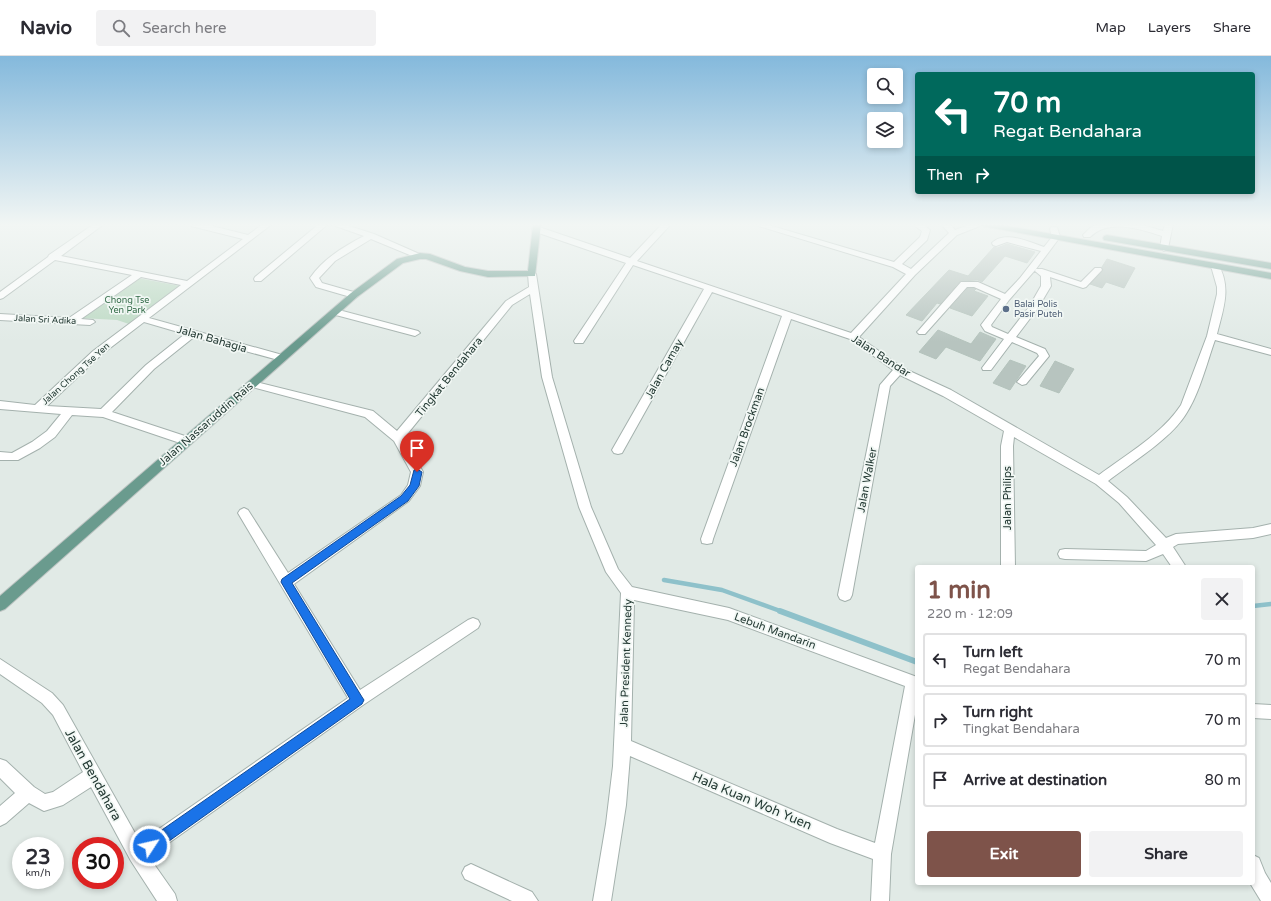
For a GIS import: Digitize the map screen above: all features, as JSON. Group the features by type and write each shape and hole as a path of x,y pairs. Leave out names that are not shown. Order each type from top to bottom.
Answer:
{"main road":[{"name":"Jalan Nassaruddin Rais","path":"0,605 334,312 397,263"},
{"path":"448,263 463,269 488,274 532,274 533,263"},
{"path":"1203,263 1271,276"},
{"path":"1256,263 1271,266"}],"street":[{"path":"0,296 43,263"},
{"path":"85,263 189,284"},
{"name":"Jalan Chong Tse Yen","path":"37,409 96,353 216,263"},
{"path":"258,279 277,263"},
{"path":"326,263 322,266 314,278 319,285 354,295"},
{"path":"579,341 629,263"},
{"name":"Jalan Bandar","path":"634,263 853,336 899,370 946,394 1100,481 1123,500 1165,546 1178,565"},
{"path":"891,263 912,273"},
{"path":"853,336 922,263"},
{"path":"1022,382 1044,356 1041,351 988,329 986,325 1006,298 1036,263"},
{"path":"1100,481 1168,429 1178,418 1186,404 1212,336 1222,294 1222,287 1215,266"},
{"path":"1032,268 1083,285 1098,270"},
{"path":"987,368 1033,308 1046,286 1045,276 1042,272"},
{"path":"71,321 140,274"},
{"name":"Jalan President Kennedy","path":"532,274 547,377 585,507 613,572 628,592 626,616 623,745 620,780 602,901"},
{"path":"922,332 964,284 975,284 1006,298"},
{"name":"Tingkat Bendahara","path":"398,438 509,303 534,288"},
{"name":"Jalan Camay","path":"618,450 709,288"},
{"path":"334,312 415,333"},
{"name":"Jalan Brockman","path":"707,539 788,314"},
{"name":"Jalan Sri Adika","path":"0,317 90,322"},
{"name":"Jalan Bahagia","path":"142,319 282,358"},
{"path":"104,413 150,367 193,334"},
{"path":"1212,336 1271,352"},
{"name":"Jalan Walker","path":"845,595 885,385 899,370"},
{"path":"252,384 368,414 398,438 417,472 414,486 404,498 286,582"},
{"path":"0,405 104,413 187,441"},
{"path":"0,456 14,457 36,445 60,424 69,411"},
{"name":"Jalan Philips","path":"1008,565 1007,446 1010,430"},
{"path":"244,513 358,700"},
{"path":"1065,554 1146,556 1154,555 1176,539 1253,533 1271,529"},
{"name":"Lebuh Mandarin","path":"628,592 701,606 729,614 915,683"},
{"path":"138,855 358,700 473,624"},
{"name":"Jalan Bendahara","path":"1,668 46,698 58,710 138,855 168,901"},
{"path":"891,901 880,893 882,854 915,683"},
{"path":"1255,711 1271,712"},
{"name":"Hala Kuan Woh Yuen","path":"623,745 836,837 882,854"},
{"path":"0,767 28,793 44,803 57,799 94,775"},
{"path":"0,817 28,793"},
{"path":"1255,870 1257,877 1271,901"},
{"path":"471,873 526,898 529,901"}],"green space":[{"name":"Chong Tse Yen Park","path":"138,278 180,286 129,324 117,320 80,318"}],"building":[{"path":"979,263 998,263 982,282 978,280 960,281 940,304 937,303 922,321 906,315 949,270 968,276"},
{"path":"1104,263 1121,263 1135,268 1124,288 1106,282 1102,288 1090,284 1103,271 1102,267"},
{"path":"968,288 974,288 976,289 974,291 988,296 972,316 950,308"},
{"path":"938,330 971,344 980,332 996,339 980,361 946,347 936,359 919,352"},
{"path":"1010,360 1026,366 1010,390 993,383"},
{"path":"1055,361 1074,369 1059,393 1040,386"}],"waterway":[{"path":"664,580 722,590 783,612"},
{"path":"1255,606 1271,604"},
{"path":"780,611 915,661"}],"place":[{"name":"Balai Polis Pasir Puteh","path":"1006,309"}],"route":[{"path":"150,846 358,700 286,582 404,498 414,486 417,472"}]}
